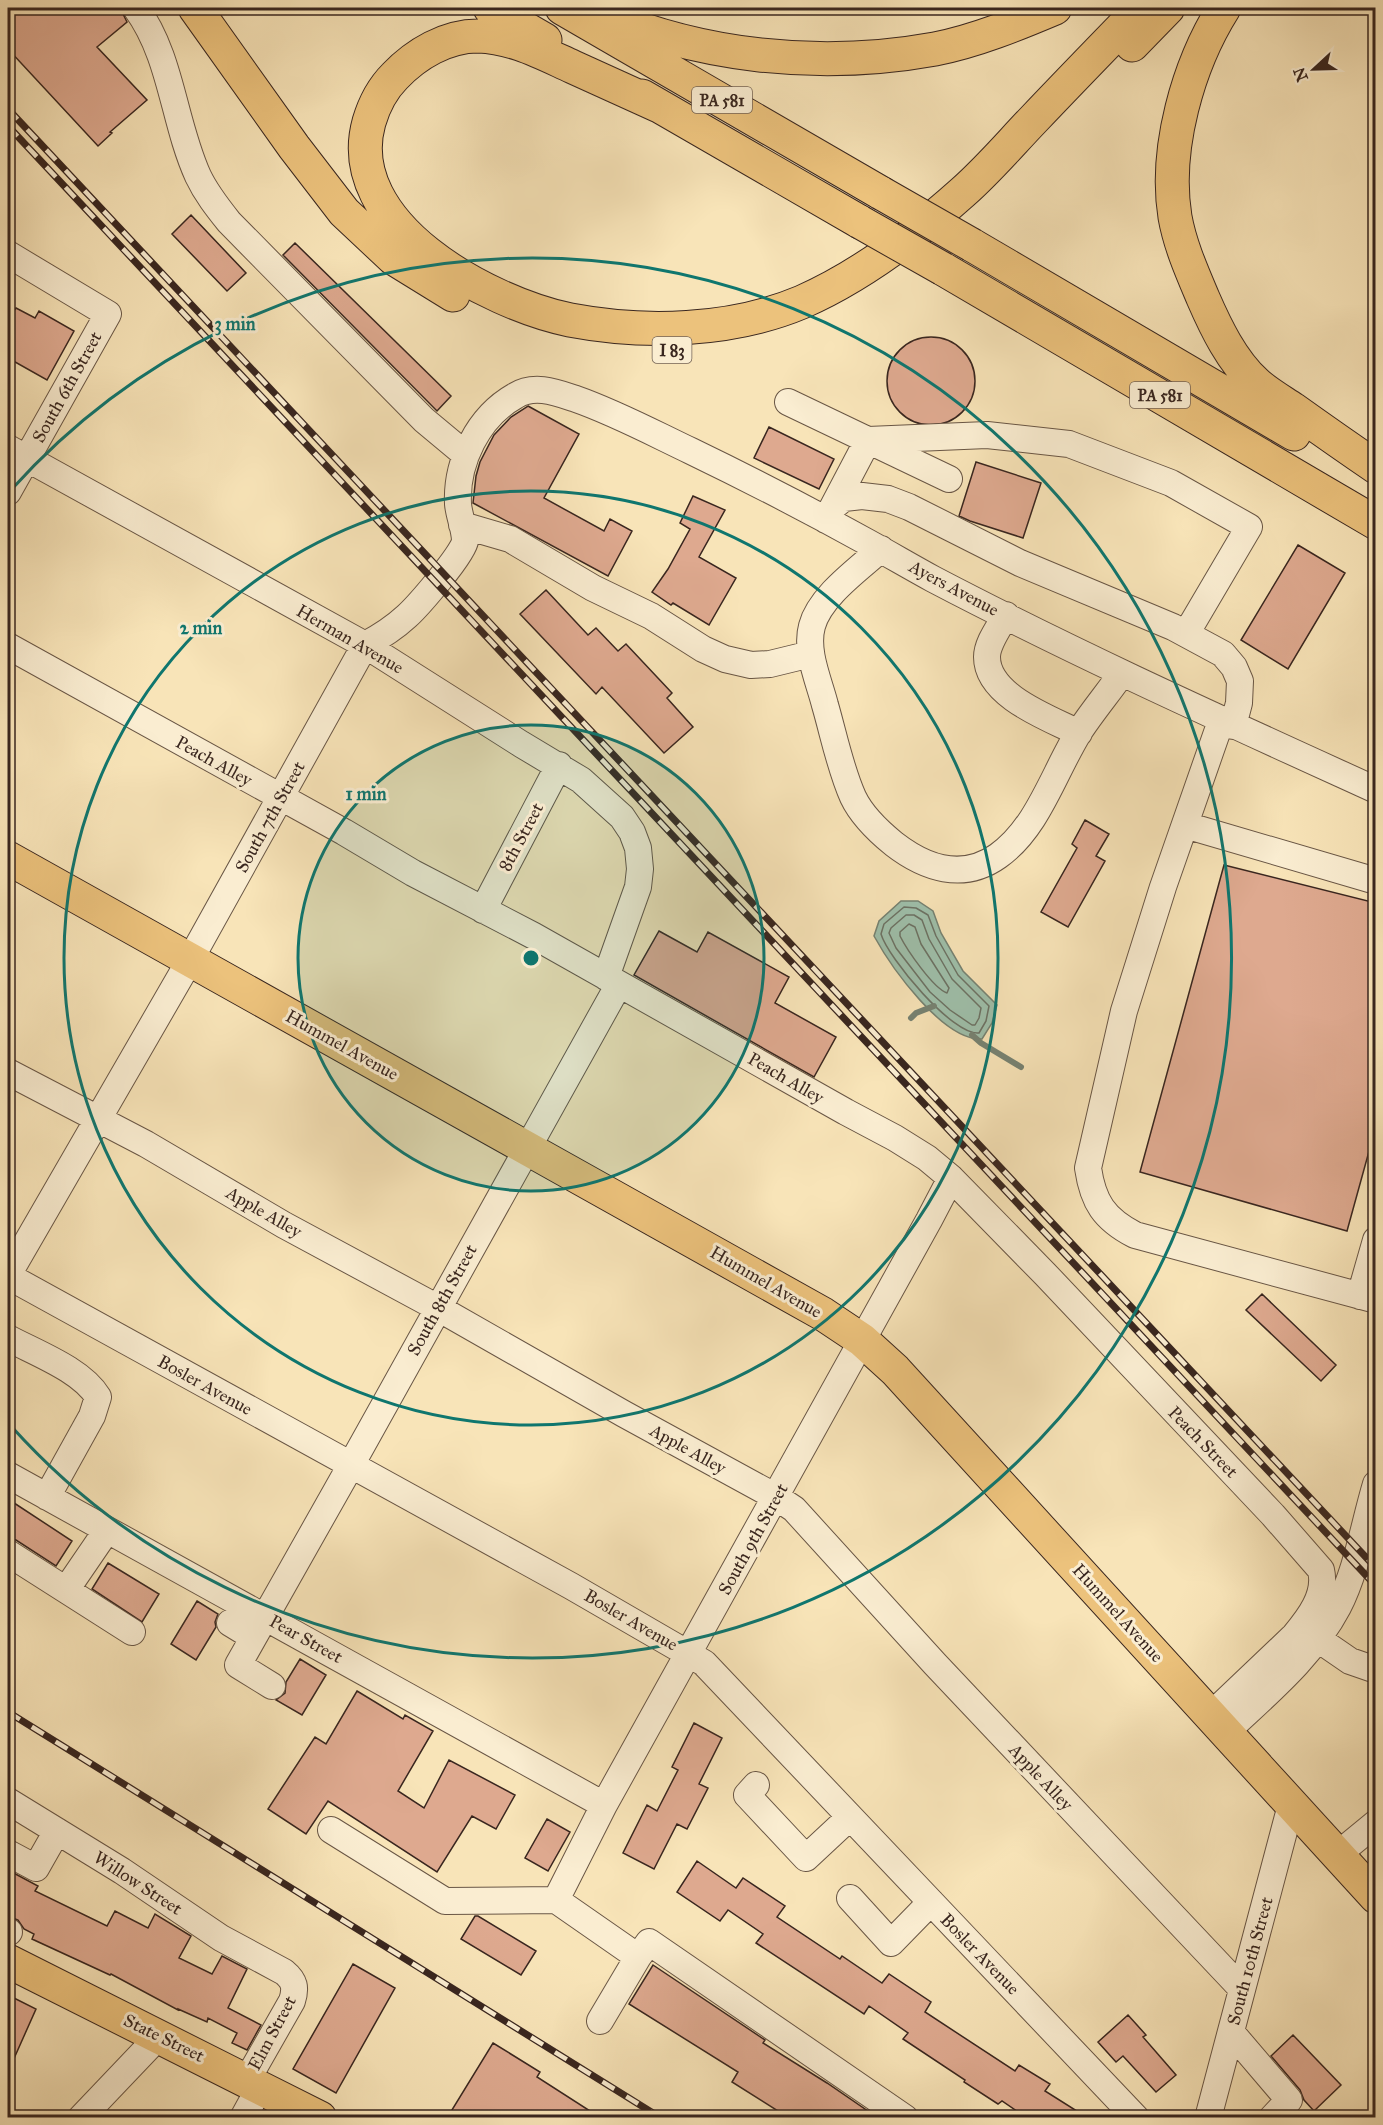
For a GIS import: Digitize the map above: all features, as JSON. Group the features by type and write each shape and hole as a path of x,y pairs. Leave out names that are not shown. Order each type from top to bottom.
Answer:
{"main road":[{"name":"I 83","path":"195,8 294,147 344,212 393,258 493,317 552,337 600,348 662,351 725,345 768,336 815,320 853,301 894,276 939,241 1000,184 1168,8"},
{"name":"PA 581","path":"490,8 943,269 1376,523"},
{"name":"PA 581","path":"562,8 972,244 1376,483"},
{"path":"588,8 610,18 671,38 721,49 832,60 879,57 937,48 982,36 1055,8"},
{"path":"659,106 516,41 476,36 465,38 443,43 428,50 407,63 390,80 373,109 366,133 366,166 373,186 388,212 413,240 441,264 475,285 511,301 566,319 606,326 645,329 721,323 800,303 839,284 883,257 965,191 1141,8"},
{"path":"1224,8 1197,59 1184,97 1175,144 1173,196 1175,218 1184,253 1214,324 1238,362 1256,383 1376,467"},
{"name":"Hummel Avenue","path":"8,858 823,1314 862,1340 895,1370 1376,1897"},
{"name":"State Street","path":"8,1941 159,2036 320,2118"}],"street":[{"path":"136,8 158,47 184,136 197,174 208,195 229,222 424,420 466,455 458,502 465,544 457,558 408,615 386,634 365,645"},
{"name":"South 6th Street","path":"8,254 108,314 17,453 8,492"},
{"name":"Ayers Avenue","path":"466,455 480,428 496,410 513,397 533,389 574,398 620,416 829,514 881,549 932,578 1122,673 1376,790"},
{"path":"788,402 949,479"},
{"path":"868,440 987,435 1069,444 1172,483 1249,527 1186,634"},
{"path":"829,514 868,440"},
{"name":"Herman Avenue","path":"17,453 365,645 581,780 622,817 632,832 638,848 640,869 638,887 612,980"},
{"path":"829,514 844,498 862,496 888,499 909,507 1020,563 1186,634 1223,654 1234,667 1240,681 1239,703 1227,723 1185,825 1162,887 1124,1011 1088,1168 1091,1186 1098,1203 1108,1217 1135,1234 1368,1298 1376,1240"},
{"path":"462,525 510,539 593,588 651,616 703,649 725,659 751,665 770,664 811,654"},
{"path":"881,549 831,595 817,612 812,627 811,654 844,774 853,798 866,819 884,836 927,865 943,870 962,871 981,866 999,856 1037,812 1079,733 1122,673"},
{"path":"1006,615 989,646 987,657 989,670 996,684 1032,710 1079,733"},
{"name":"South 7th Street","path":"8,1275 100,1119 365,645"},
{"name":"Peach Alley","path":"8,646 483,910"},
{"name":"8th Street","path":"483,910 559,765"},
{"path":"1185,825 1376,881"},
{"path":"483,910 612,980"},
{"name":"Peach Alley","path":"612,980 895,1138 927,1158 951,1178"},
{"name":"South 8th Street","path":"272,1686 238,1665 528,1148 612,980"},
{"name":"Apple Alley","path":"8,1072 146,1144 284,1224 794,1509 943,1672 1242,1989"},
{"name":"South 9th Street","path":"556,1900 604,1805 951,1178"},
{"name":"Peach Street","path":"951,1178 1273,1515 1321,1570 1324,1581 1322,1590 1303,1626 1217,1724"},
{"name":"Bosler Avenue","path":"8,1275 571,1586 704,1663 931,1902 1128,2115"},
{"path":"8,1338 78,1376 94,1390 98,1397 92,1416 47,1497"},
{"name":"Pear Street","path":"8,1475 107,1530 260,1627 604,1805"},
{"path":"1217,1724 1295,1666 1318,1640 1338,1606 1349,1580 1376,1484"},
{"path":"66,1590 107,1530"},
{"path":"8,1553 132,1632"},
{"path":"230,1623 260,1627"},
{"path":"1318,1640 1350,1661 1376,1670"},
{"path":"756,1785 747,1795 807,1857 850,1816"},
{"name":"Willow Street","path":"8,1801 122,1871 221,1938 269,1964"},
{"name":"South 10th Street","path":"1208,2118 1291,1805"},
{"path":"1337,1855 1376,1823"},
{"path":"331,1830 445,1901 556,1900 638,1957"},
{"path":"8,1854 36,1868 57,1831"},
{"path":"850,1898 891,1943 931,1902"},
{"path":"600,2021 649,1942 905,2118"},
{"name":"Elm Street","path":"243,2118 254,2083 295,1991 290,1977 269,1964"},
{"path":"1231,2032 1289,2100 1272,2118"},
{"path":"81,2118 159,2036"}],"water":[{"path":"901,901 918,901 933,911 941,933 963,971 997,1005 992,1023 982,1039 967,1036 951,1028 935,1015 905,983 874,936 879,921"}],"building":[{"path":"8,8 120,8 127,22 97,47 147,100 110,132 112,133 98,146 8,49"},
{"path":"191,215 246,273 227,291 172,234"},
{"path":"295,243 451,396 437,411 283,255"},
{"path":"16,308 35,318 39,311 74,331 47,380 8,358 8,309 13,312"},
{"path":"931,337 956,344 968,356 975,381 968,406 956,418 931,425 906,418 894,406 887,381 894,356 906,344"},
{"path":"528,406 579,434 544,498 604,531 610,519 632,531 608,576 473,503 480,462 494,435 511,417"},
{"path":"769,427 834,459 819,489 754,458"},
{"path":"976,462 1041,483 1023,538 959,516"},
{"path":"693,496 725,510 699,557 736,578 709,625 652,592 668,569 690,529 680,523"},
{"path":"1298,545 1345,573 1288,669 1241,640"},
{"path":"546,590 588,635 596,628 618,651 626,644 672,693 667,698 693,727 664,753 602,687 596,694 520,614"},
{"path":"1085,820 1109,834 1096,856 1105,861 1068,927 1041,912 1077,848 1072,844"},
{"path":"1224,865 1376,903 1376,1126 1347,1231 1140,1172"},
{"path":"659,931 697,952 708,932 789,977 775,1003 836,1037 814,1077 634,975"},
{"path":"1262,1294 1336,1365 1321,1381 1246,1310"},
{"path":"8,1499 72,1541 56,1566 16,1540 8,1538"},
{"path":"108,1563 159,1594 142,1622 92,1589"},
{"path":"197,1601 218,1614 216,1627 196,1660 171,1644"},
{"path":"300,1659 326,1675 302,1715 276,1700 285,1693 286,1682"},
{"path":"357,1691 403,1719 405,1715 433,1731 398,1791 424,1808 449,1760 515,1795 496,1829 472,1816 437,1872 328,1801 306,1834 268,1809 315,1737 326,1744"},
{"path":"694,1723 722,1738 699,1784 708,1788 687,1829 677,1824 654,1869 623,1853 647,1805 657,1811 678,1770 672,1767"},
{"path":"547,1819 570,1832 548,1871 525,1858"},
{"path":"697,1861 736,1888 743,1878 785,1906 777,1917 840,1959 842,1956 882,1983 889,1974 931,2002 925,2012 1015,2071 1019,2065 1050,2084 1045,2091 1088,2118 1027,2118 1002,2101 998,2104 964,2082 965,2080 903,2039 908,2033 869,2006 864,2014 756,1943 763,1934 728,1910 720,1921 677,1892"},
{"path":"8,1870 38,1886 35,1891 107,1926 115,1911 148,1928 155,1914 191,1936 179,1958 212,1974 222,1956 247,1969 228,2008 261,2025 247,2050 232,2043 237,2033 208,2018 207,2022 178,2010 111,1974 32,1939 34,1934 24,1929 18,1920 8,1916"},
{"path":"475,1916 536,1951 521,1975 461,1939"},
{"path":"353,1964 395,1988 336,2093 293,2069"},
{"path":"653,1965 765,2040 763,2043 878,2118 789,2118 732,2082 738,2072 629,2004"},
{"path":"8,1995 36,2009 8,2072"},
{"path":"1128,2015 1146,2035 1143,2037 1176,2075 1156,2092 1123,2056 1116,2062 1098,2042"},
{"path":"1293,2035 1341,2085 1314,2111 1304,2100 1300,2090 1271,2056"},
{"path":"493,2043 540,2072 537,2077 601,2118 447,2118"}],"waterway":[{"path":"911,1018 916,1013 934,1006"},
{"path":"972,1035 1021,1067"}],"railway":[{"path":"8,109 1376,1568"},
{"path":"8,126 1376,1586"},
{"path":"8,1712 661,2118"}]}
